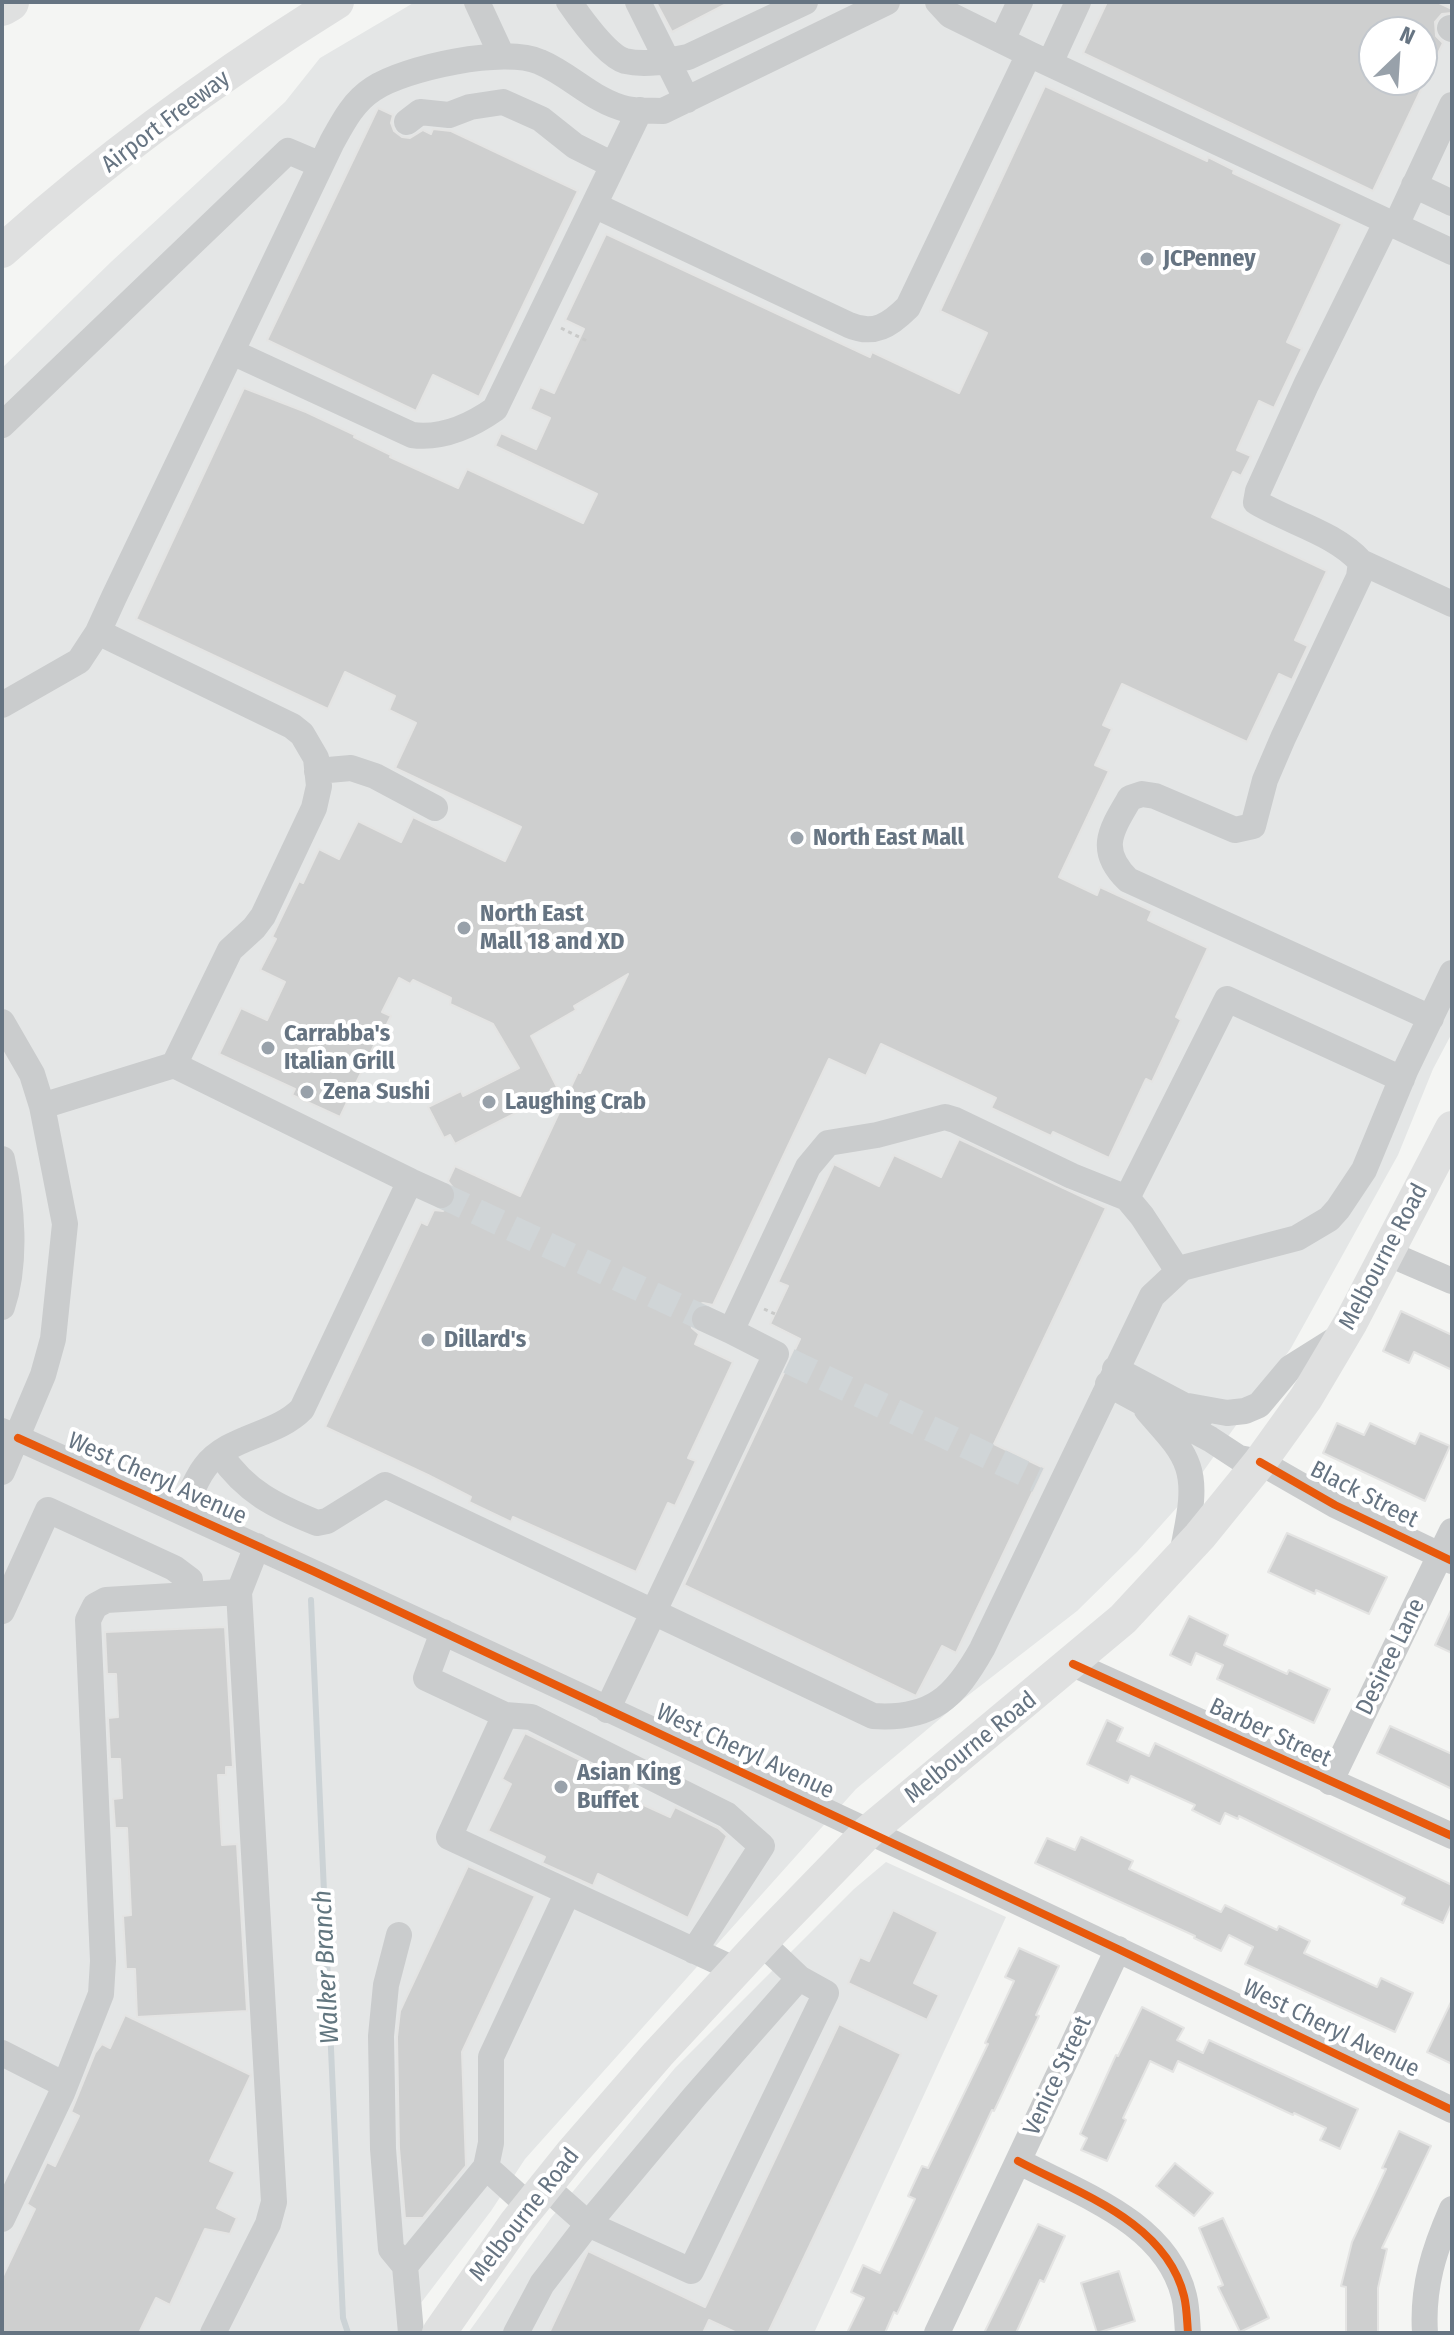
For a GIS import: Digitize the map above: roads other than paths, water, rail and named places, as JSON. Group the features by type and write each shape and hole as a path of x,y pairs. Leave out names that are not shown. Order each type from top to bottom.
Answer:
{"highway":[{"path":"2,6 9,2"}],"main road":[{"name":"Airport Freeway","path":"2,251 159,123 293,29 337,2"},
{"name":"Melbourne Road","path":"439,2333 537,2196 658,2054 761,1942 868,1832 1073,1664 1123,1619 1182,1556 1260,1462 1306,1398 1344,1334 1452,1128"}],"street":[{"path":"477,2 502,56"},
{"path":"569,2 610,52 624,61 668,61 688,57 805,2"},
{"path":"638,2 687,100"},
{"path":"2,705 79,661 98,632 321,165 347,116 373,88 397,77 466,59 502,56 539,61 610,104 630,110 663,111 844,11 887,2"},
{"path":"938,2 950,15 1040,59 1452,252"},
{"path":"1002,40 1020,2"},
{"path":"594,205 849,325 873,331 893,322 908,307 1040,59 1078,2"},
{"path":"407,122 420,112 449,115 470,107 503,102 541,119 575,146 613,165"},
{"path":"1452,105 1414,185 1306,385 1258,491 1256,502 1334,542 1353,553 1361,562 1452,604"},
{"path":"232,352 412,435 428,437 477,422 495,409 640,110"},
{"path":"2,425 288,151 321,165"},
{"path":"1414,185 1452,203"},
{"path":"1361,562 1359,577 1265,780 1253,826 1235,830 1155,796 1142,794 1130,798 1107,850 1115,867 1128,880 1431,1018"},
{"path":"98,632 292,726 302,734 316,758 319,786 314,808 272,898 254,928 230,950 174,1065"},
{"path":"317,771 351,768 375,776 435,808"},
{"path":"220,1454 235,1475 254,1492 317,1523 327,1521 385,1485 873,1716 895,1717 919,1712 951,1696 970,1671 1007,1600 1048,1485 1112,1377 1152,1296 1182,1268 1297,1238 1329,1219 1364,1170 1402,1079 1452,973"},
{"path":"1127,1198 1227,999 1402,1079"},
{"path":"2,1022 32,1074 42,1106 65,1224 53,1339 43,1375 10,1434 2,1472"},
{"path":"42,1106 174,1065 441,1195"},
{"path":"731,1331 808,1167 828,1143 877,1135 945,1117 1127,1198 1178,1271"},
{"path":"2,1159 11,1203 10,1250 6,1296 2,1307"},
{"path":"182,1512 206,1465 220,1454 283,1424 302,1409 410,1181"},
{"path":"1387,1253 1452,1281"},
{"path":"607,1710 653,1611 783,1357 705,1319"},
{"path":"1112,1377 1188,1406 1227,1413 1245,1411 1259,1405 1290,1368 1344,1334"},
{"path":"1112,1377 1139,1401 1181,1454 1188,1468 1189,1507 1182,1556"},
{"path":"1139,1401 1239,1458 1260,1462"},
{"path":"1188,1406 1247,1445 1260,1462"},
{"name":"West Cheryl Avenue","path":"10,1434 443,1632 1118,1949 1452,2110"},
{"name":"Black Street","path":"1260,1462 1335,1505 1446,1558"},
{"path":"2,1611 48,1510 174,1568 190,1580 191,1595"},
{"name":"Desiree Lane","path":"1330,1782 1446,1558 1452,1531"},
{"path":"213,2333 268,2224 274,2202 239,1592 257,1546"},
{"path":"2,2219 65,2085 101,1994 103,1979 88,1620 95,1606 106,1600 239,1592"},
{"path":"443,1632 426,1678 518,1716 727,1815 762,1846 694,1951"},
{"name":"Barber Street","path":"1073,1664 1452,1836"},
{"path":"549,1682 518,1716 449,1837 736,1970"},
{"path":"727,1815 747,1776"},
{"path":"405,2266 486,2167 491,2143 491,2057 568,1892"},
{"path":"399,1935 386,1985 381,2036 387,2223 391,2249 405,2266 411,2333"},
{"path":"486,2167 588,2224 691,2271 826,1993 799,1978 761,1942"},
{"name":"Venice Street","path":"937,2333 1118,1949"},
{"path":"516,2333 542,2284 588,2224 685,2107 799,1978"},
{"path":"2,2053 65,2085"},
{"path":"1018,2161 1124,2218 1155,2243 1172,2267 1185,2297 1188,2333"},
{"path":"1425,2333 1426,2283 1434,2250 1452,2209"}],"waterway":[{"name":"Walker Branch","path":"311,1600 343,2318 348,2333"}],"tunnel":[{"path":"441,1195 705,1319"},
{"path":"789,1361 1038,1480"}],"place":[{"name":"JCPenney","path":"1147,259"},
{"name":"North East Mall","path":"797,838"},
{"name":"North East Mall 18 and XD","path":"464,928"},
{"name":"Carrabba's Italian Grill","path":"268,1048"},
{"name":"Zena Sushi","path":"307,1092"},
{"name":"Laughing Crab","path":"489,1102"},
{"name":"Dillard's","path":"428,1340"},
{"name":"Asian King Buffet","path":"561,1787"}]}
